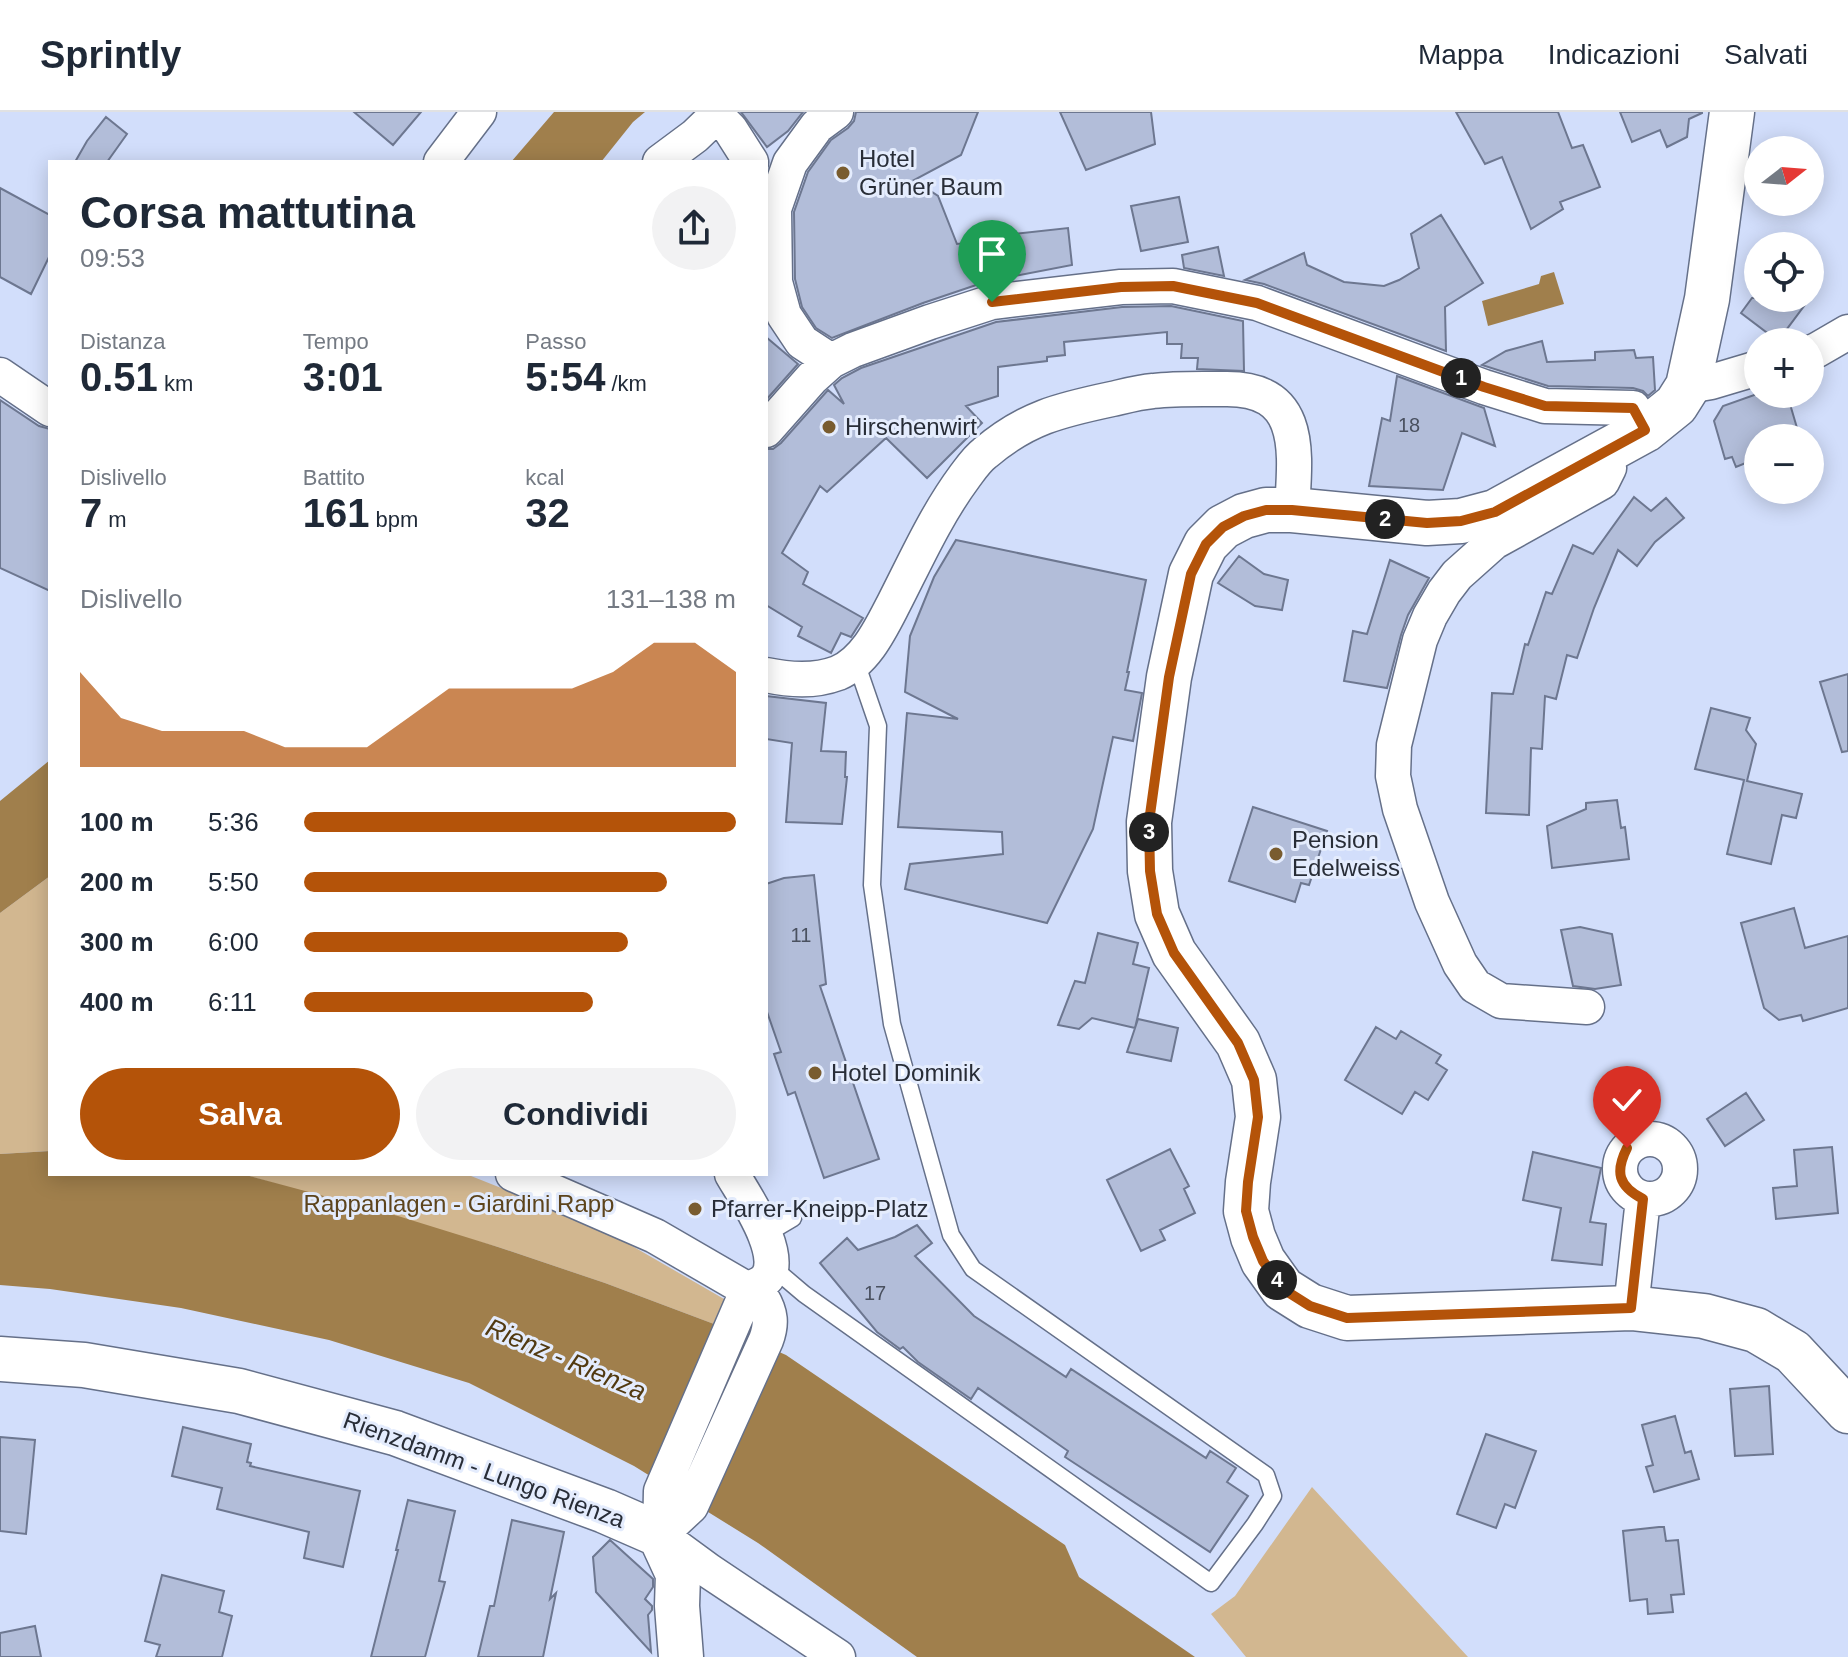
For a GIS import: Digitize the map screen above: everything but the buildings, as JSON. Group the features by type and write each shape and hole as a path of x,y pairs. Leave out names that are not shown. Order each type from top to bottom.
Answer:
{"street":[{"path":"443,160 479,112"},
{"path":"831,361 775,327 770,200 790,163 817,126 836,112"},
{"path":"1732,112 1707,299 1688,386 1676,405 1645,430 1495,512 1461,521 1427,523 1266,510 1244,516 1223,527 1206,544 1191,574 1169,677 1149,822 1150,871 1157,914 1174,953 1238,1043 1254,1080 1258,1117 1246,1211 1263,1261 1283,1289 1310,1306 1347,1318 1631,1308 1704,1316 1756,1330 1793,1352 1848,1411"},
{"path":"663,160 695,136 716,113 750,160"},
{"path":"768,428 831,361 891,336 992,302 1121,287 1173,286 1257,303 1484,387 1545,406 1633,408 1645,430"},
{"path":"1824,346 1848,332"},
{"path":"1688,386 1744,372"},
{"path":"0,375 48,408"},
{"path":"768,675 792,681 818,678 839,672 856,662 878,632 948,498 982,455 1022,426 1061,410 1152,391 1231,389 1261,394 1279,406 1290,425 1295,451 1292,510"},
{"path":"1587,1007 1501,1001 1475,986 1460,964 1432,902 1400,809 1393,776 1394,745 1420,640 1444,592 1457,575 1494,542 1602,482 1609,468 1602,454"},
{"path":"518,1176 655,1236 769,1252"},
{"path":"675,1520 771,1328 770,1311 762,1298 769,1252 733,1176"},
{"path":"1631,1308 1643,1199"},
{"path":"681,1657 675,1520 661,1491 732,1324 769,1252"},
{"name":"Rienzdamm - Lungo Rienza","path":"0,1359 84,1365 239,1391 395,1433 605,1511 675,1520 709,1571 838,1657"}],"lane":[{"path":"769,1252 804,1294 1211,1583 1273,1496 1266,1475 973,1269 951,1235 892,1024 872,885 878,726 856,662"}],"green space":[{"path":"48,877 48,1151 0,1154 0,913"},
{"name":"Rappanlagen - Giardini Rapp","path":"249,1176 471,1176 601,1228 731,1303 722,1327 498,1247"},
{"path":"1312,1487 1468,1657 1246,1657 1211,1614 1235,1596"}],"water":[{"path":"554,112 645,112 603,160 513,160"},
{"path":"1554,272 1564,304 1488,326 1482,301 1539,284 1541,276"},
{"path":"48,762 48,877 0,913 0,801"},
{"name":"Rienz - Rienza","path":"48,1151 48,1176 249,1176 498,1247 722,1327 786,1355 1065,1545 1079,1577 1195,1657 917,1657 758,1543 634,1466 469,1383 329,1340 181,1308 0,1285 0,1154"}],"place":[{"name":"Hotel Grüner Baum","path":"843,173"},
{"name":"Hirschenwirt","path":"829,427"},
{"name":"Pension Edelweiss","path":"1276,854"},
{"name":"Hotel Dominik","path":"815,1073"},
{"name":"Pfarrer-Kneipp-Platz","path":"695,1209"}],"route":[{"path":"992,302 1121,287 1173,286 1257,303 1484,387 1545,406 1633,408 1645,430 1495,512 1461,521 1427,523 1266,510 1244,516 1223,527 1206,544 1191,574 1169,677 1149,822 1150,871 1157,914 1174,953 1238,1043 1254,1080 1258,1117 1246,1211 1263,1261 1283,1289 1310,1306 1347,1318 1631,1308 1643,1199 1629,1191 1621,1178 1620,1162 1627,1148"}]}
